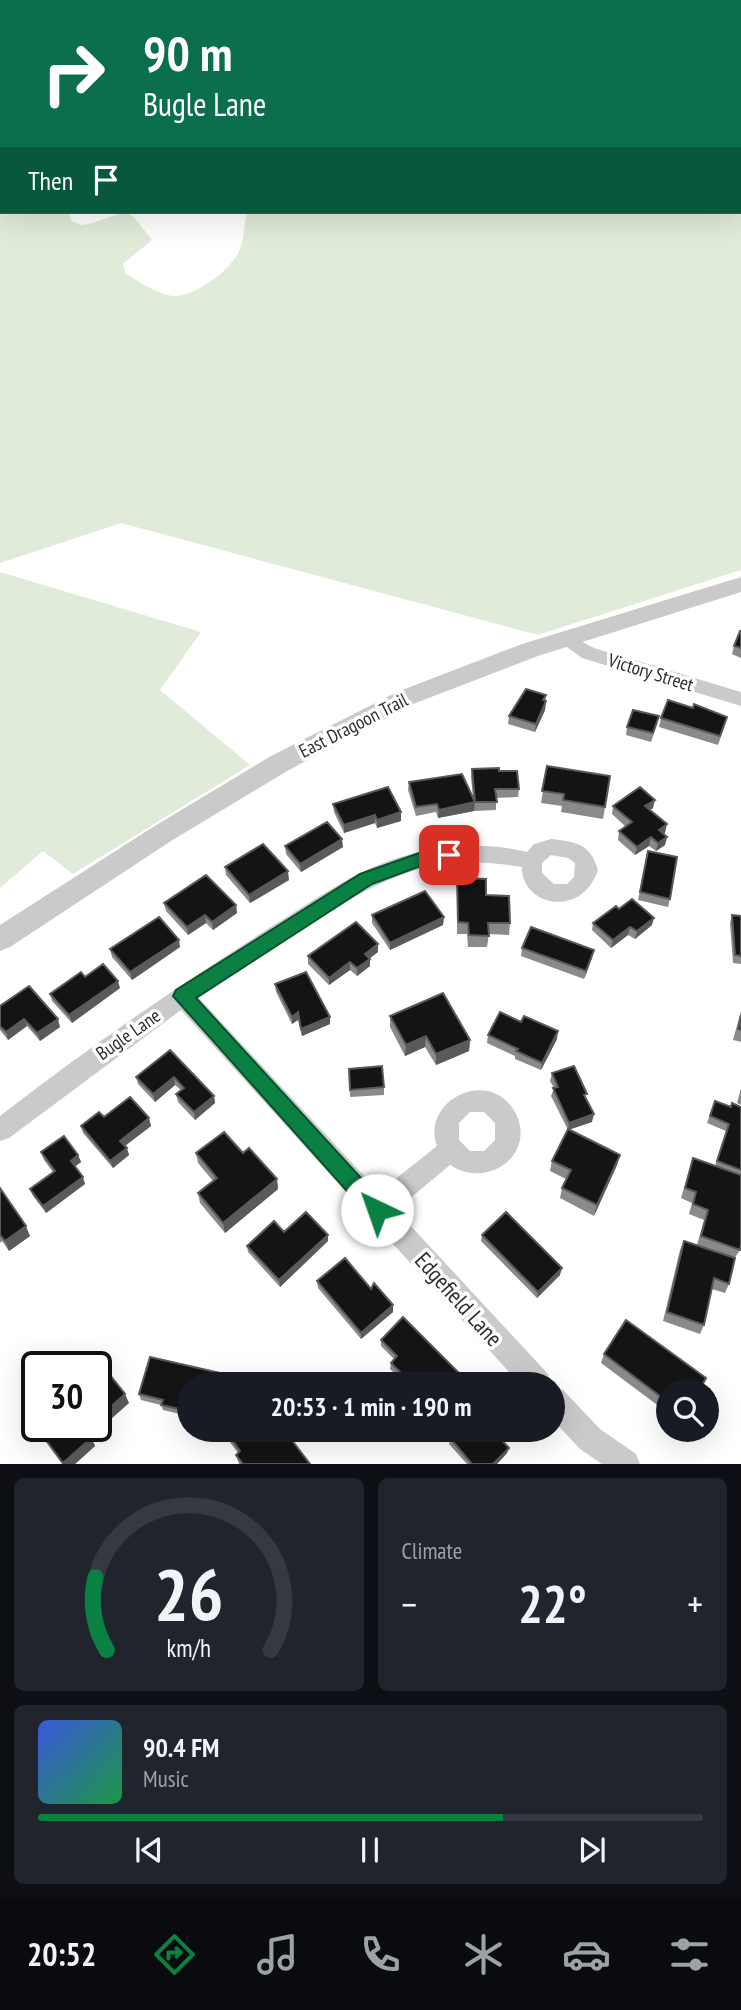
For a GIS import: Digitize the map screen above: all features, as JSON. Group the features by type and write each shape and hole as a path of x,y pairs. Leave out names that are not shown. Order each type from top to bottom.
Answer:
{"street":[{"name":"East Dragoon Trail","path":"0,939 162,834 331,734 424,690 565,639 741,583"},
{"name":"Victory Street","path":"565,639 588,653 741,699"},
{"name":"Bugle Lane","path":"0,1130 100,1054 183,996 366,879 422,859 449,855 510,855 531,861"},
{"name":"Edgefield Lane","path":"183,996 527,1372"},
{"path":"377,1210 450,1150"},
{"path":"565,1412 590,1438 626,1464"}],"green space":[{"path":"0,214 71,214 72,221 82,225 119,214 129,214 152,240 123,264 126,274 157,291 176,296 204,286 230,264 242,244 247,214 741,214 741,570 538,635 121,523 0,563"},
{"path":"0,572 201,632 160,690 250,765 73,874 43,851 0,888"}],"building":[{"path":"741,631 741,648 734,646"},
{"path":"526,689 546,695 536,724 509,716"},
{"path":"668,700 693,708 694,704 727,717 720,736 661,718"},
{"path":"633,710 659,716 653,733 627,727"},
{"path":"547,766 610,776 605,807 563,800 564,794 542,791"},
{"path":"499,768 499,771 517,771 519,789 495,789 497,802 475,802 472,769"},
{"path":"462,774 475,802 439,810 437,804 416,807 409,782"},
{"path":"388,787 401,812 377,820 375,815 344,825 333,804"},
{"path":"640,787 655,800 645,806 667,824 659,830 667,837 658,843 651,837 637,847 619,831 632,822 613,806"},
{"path":"327,822 342,839 300,864 285,846"},
{"path":"263,844 288,871 249,895 225,867"},
{"path":"648,851 677,857 670,899 640,892"},
{"path":"206,875 236,905 212,922 205,915 187,927 164,903"},
{"path":"457,878 486,879 486,895 509,896 510,923 488,923 489,936 469,935 468,923 458,922"},
{"path":"425,891 444,917 390,943 372,915"},
{"path":"632,899 654,918 637,931 630,927 613,940 593,923 616,906 619,909"},
{"path":"732,915 741,916 741,956 735,955"},
{"path":"159,917 179,940 130,972 110,949"},
{"path":"356,922 378,944 365,954 370,959 357,968 350,962 329,978 308,956"},
{"path":"531,927 594,950 586,971 522,948"},
{"path":"103,964 118,981 69,1015 50,994 81,972 85,977"},
{"path":"306,972 330,1017 301,1029 298,1012 292,1017 275,984"},
{"path":"29,986 58,1019 37,1033 24,1019 6,1032 0,1026 0,1006"},
{"path":"443,993 470,1040 436,1054 426,1036 406,1045 390,1016"},
{"path":"500,1012 521,1022 524,1016 558,1031 542,1063 488,1035"},
{"path":"170,1050 214,1096 194,1112 176,1094 184,1088 174,1077 153,1094 136,1077"},
{"path":"382,1066 384,1087 350,1090 349,1069"},
{"path":"574,1066 594,1114 569,1123 553,1088 558,1087 552,1073"},
{"path":"130,1097 149,1118 120,1141 127,1148 110,1161 81,1126 99,1112 104,1117"},
{"path":"715,1101 731,1107 732,1103 741,1107 741,1170 717,1161 729,1124 710,1116"},
{"path":"568,1129 620,1155 597,1205 562,1188 571,1170 552,1161"},
{"path":"224,1132 243,1153 249,1148 277,1179 223,1223 198,1193 217,1178 196,1153"},
{"path":"64,1136 78,1155 71,1161 83,1177 43,1206 30,1189 55,1171 41,1152"},
{"path":"693,1158 741,1175 740,1250 701,1236 708,1210 693,1204 696,1192 685,1188"},
{"path":"0,1188 26,1226 5,1241 0,1235"},
{"path":"306,1212 328,1235 279,1280 247,1246 274,1221 284,1232"},
{"path":"506,1212 562,1268 538,1292 482,1235"},
{"path":"684,1241 735,1258 729,1284 714,1278 704,1325 667,1312"},
{"path":"345,1258 371,1289 374,1283 393,1305 361,1333 317,1281"},
{"path":"403,1317 458,1372 400,1372 391,1363 397,1356 381,1340"},
{"path":"626,1320 706,1378 656,1379 656,1393 604,1354"},
{"path":"150,1357 216,1372 177,1372 177,1408 161,1405 163,1400 139,1394"},
{"path":"112,1378 125,1394 112,1406"},
{"path":"47,1442 87,1442 63,1463"},
{"path":"234,1442 293,1442 310,1464 243,1464 236,1455 240,1451"},
{"path":"453,1442 503,1442 509,1448 493,1464 472,1464"}],"route":[{"path":"377,1210 183,996 366,879 422,859 449,855"}]}
